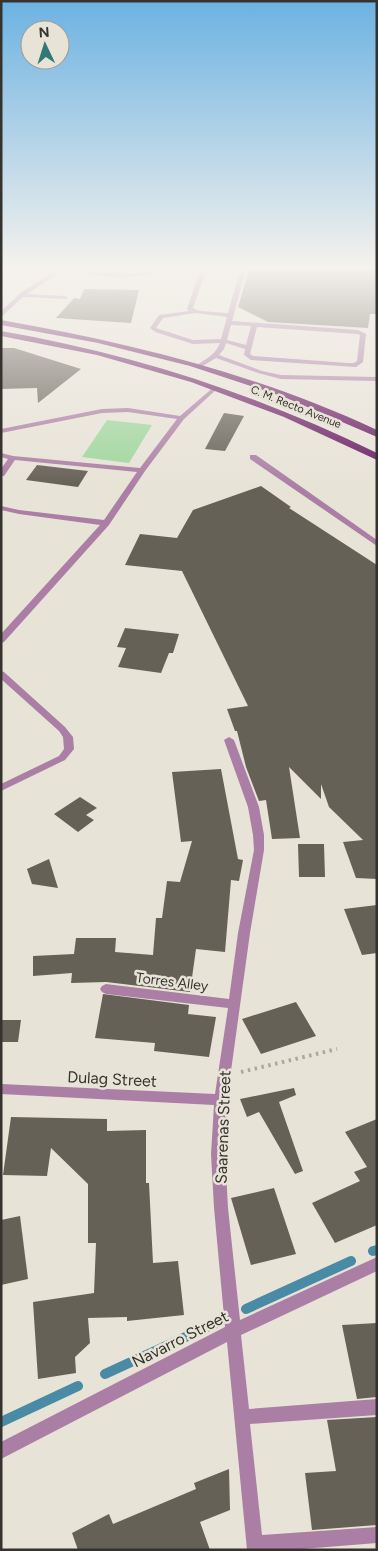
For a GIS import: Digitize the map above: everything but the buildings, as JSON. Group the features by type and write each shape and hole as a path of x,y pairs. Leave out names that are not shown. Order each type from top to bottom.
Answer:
{"highway":[{"name":"C. M. Recto Avenue","path":"46,342 115,357 215,388 312,425 377,457"},
{"name":"C. M. Recto Avenue","path":"103,342 199,366 280,392 377,434"}],"street":[{"path":"199,366 215,356 223,342"},
{"path":"229,342 248,348"},
{"path":"249,342 248,355 260,360 347,365 356,365 360,362 362,342"},
{"path":"215,356 281,377 377,379"},
{"path":"1,640 106,523 142,470 182,418 215,388"},
{"path":"1,431 102,411 128,410 182,418"},
{"path":"1,455 13,458 142,470"},
{"path":"253,457 377,544"},
{"path":"1,474 13,458"},
{"path":"1,508 106,523"},
{"path":"1,674 62,729 68,737 69,749 62,758 1,788"},
{"name":"Saarenas Street","path":"229,740 257,813 259,833 259,850 223,1077 218,1154 220,1199 255,1547"},
{"name":"Torres Alley","path":"106,989 234,1004"},
{"name":"Dulag Street","path":"1,1089 221,1100"},
{"name":"Navarro Street","path":"1,1451 233,1331 377,1264"},
{"path":"242,1417 377,1407"},
{"path":"255,1547 377,1535"}],"path":[{"path":"223,1077 337,1049"}],"green space":[{"path":"107,420 152,425 129,463 82,457"}],"waterway":[{"path":"373,1251 377,1250"},
{"path":"246,1309 351,1261"},
{"path":"105,1374 216,1323"},
{"path":"1,1422 78,1386"}]}
